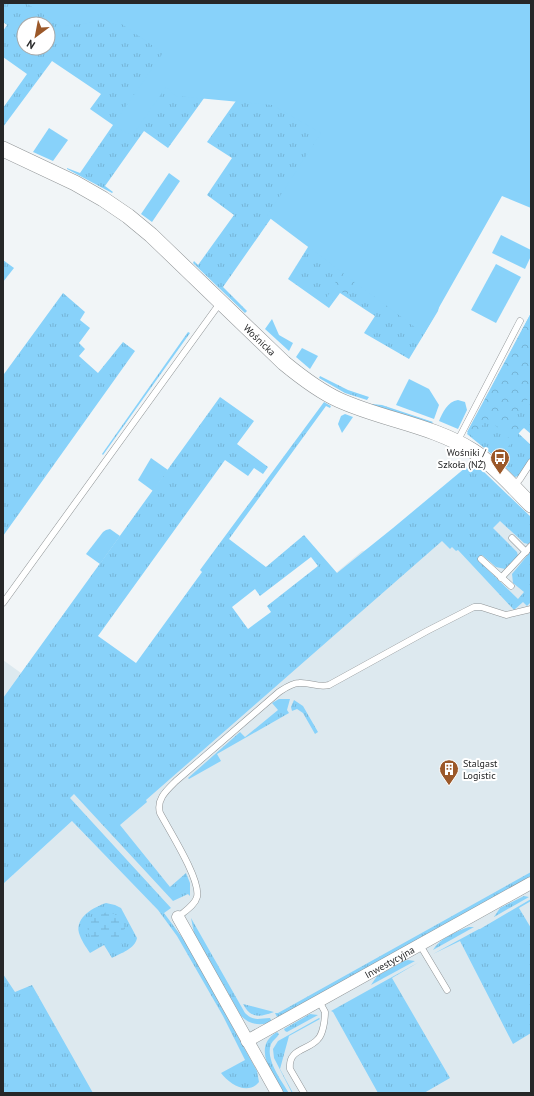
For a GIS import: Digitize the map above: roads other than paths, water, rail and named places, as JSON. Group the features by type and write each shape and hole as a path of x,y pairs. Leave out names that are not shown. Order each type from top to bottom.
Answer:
{"street":[{"name":"Wośnicka","path":"3,149 75,183 128,216 151,235 284,363 326,394 346,403 427,430 457,442 474,452 531,505"},
{"name":"Inwestycyjna","path":"248,1041 531,883"},
{"path":"178,917 277,1093"}],"lane":[{"path":"3,603 221,302"},
{"path":"457,442 520,321"},
{"path":"513,487 531,462"},
{"path":"512,538 526,552"},
{"path":"502,578 531,546"},
{"path":"481,559 511,586"},
{"path":"178,917 194,903 198,891 192,874 158,807 164,793 176,781 279,692 287,687 300,683 317,686 329,685 474,607 482,607 506,615 531,609"},
{"path":"420,945 447,990"},
{"path":"304,1093 290,1069 290,1064 291,1059 298,1052 318,1039 320,1035 325,1012 319,1001"}],"place":[{"name":"Wośniki / Szkoła (NŻ)","path":"500,475"},
{"name":"Stalgast Logistic","path":"449,786"}]}
